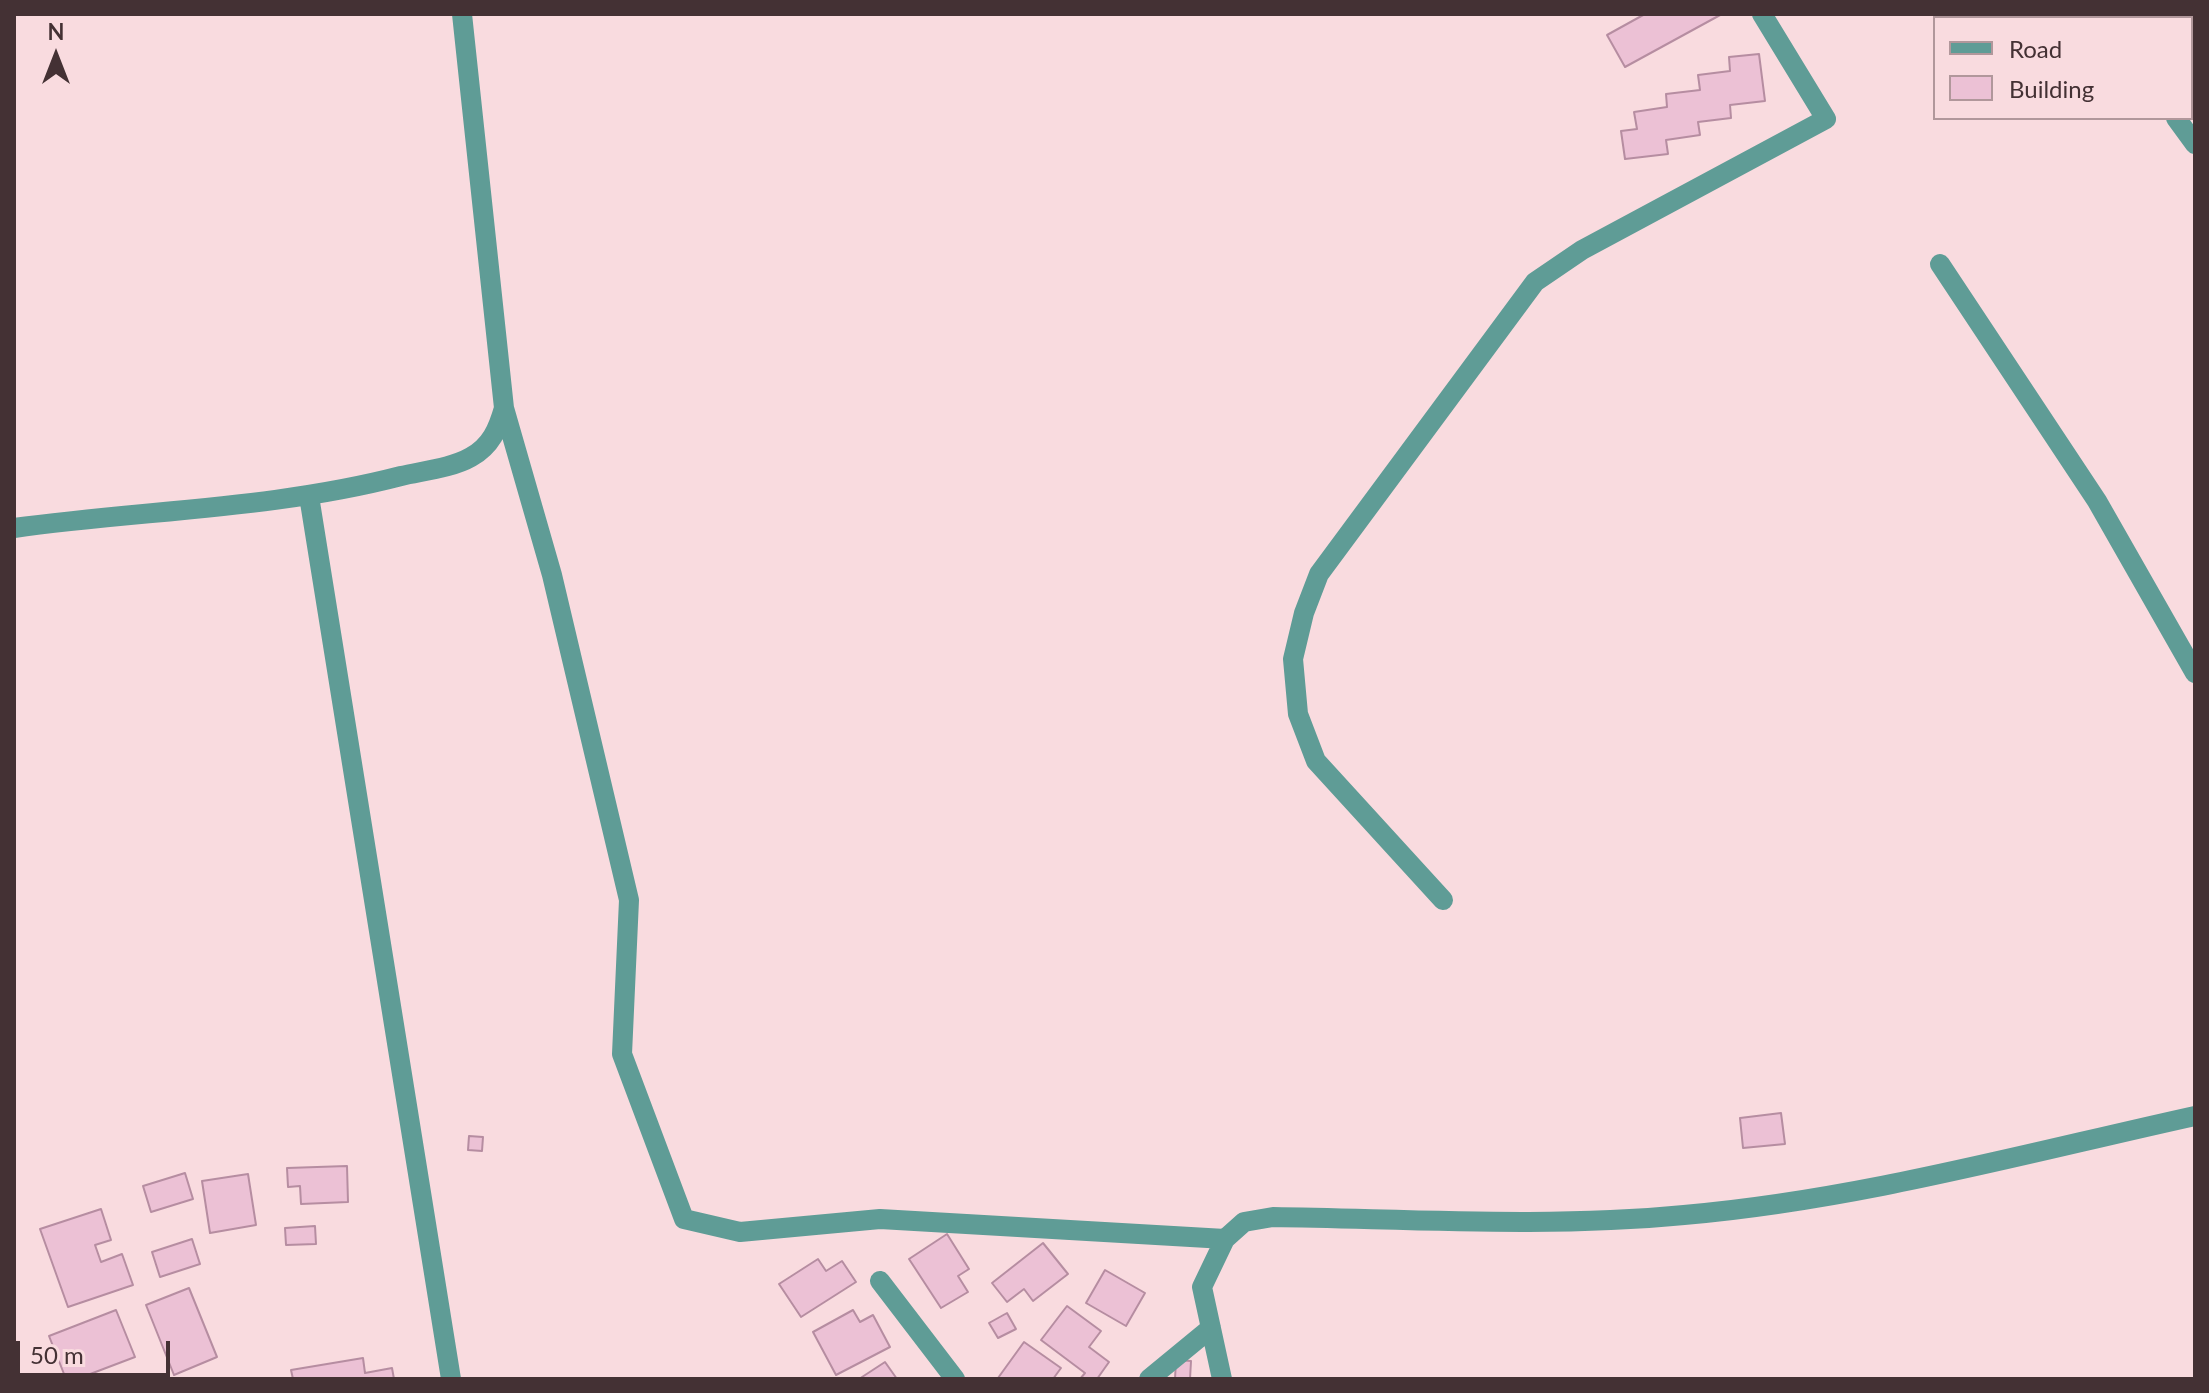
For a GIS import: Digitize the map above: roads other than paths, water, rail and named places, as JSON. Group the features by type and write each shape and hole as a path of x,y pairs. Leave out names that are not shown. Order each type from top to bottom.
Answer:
{"street":[{"path":"462,14 504,408 552,575 629,900 622,1054 684,1219 740,1232 880,1219 1225,1239"},
{"path":"1443,900 1316,761 1298,714 1293,659 1304,613 1319,574 1535,282 1582,250 1826,119 1762,14"},
{"path":"2177,120 2195,144"},
{"path":"1940,264 2097,501 2195,673"},
{"path":"14,528 309,496 468,459 484,448 497,432 504,408"},
{"path":"309,496 451,1379"},
{"path":"1222,1379 1202,1287 1225,1239 1244,1222 1273,1217 1590,1222 1687,1215 1881,1185 2195,1116"},
{"path":"880,1281 955,1379"},
{"path":"1149,1379 1211,1328"}]}
